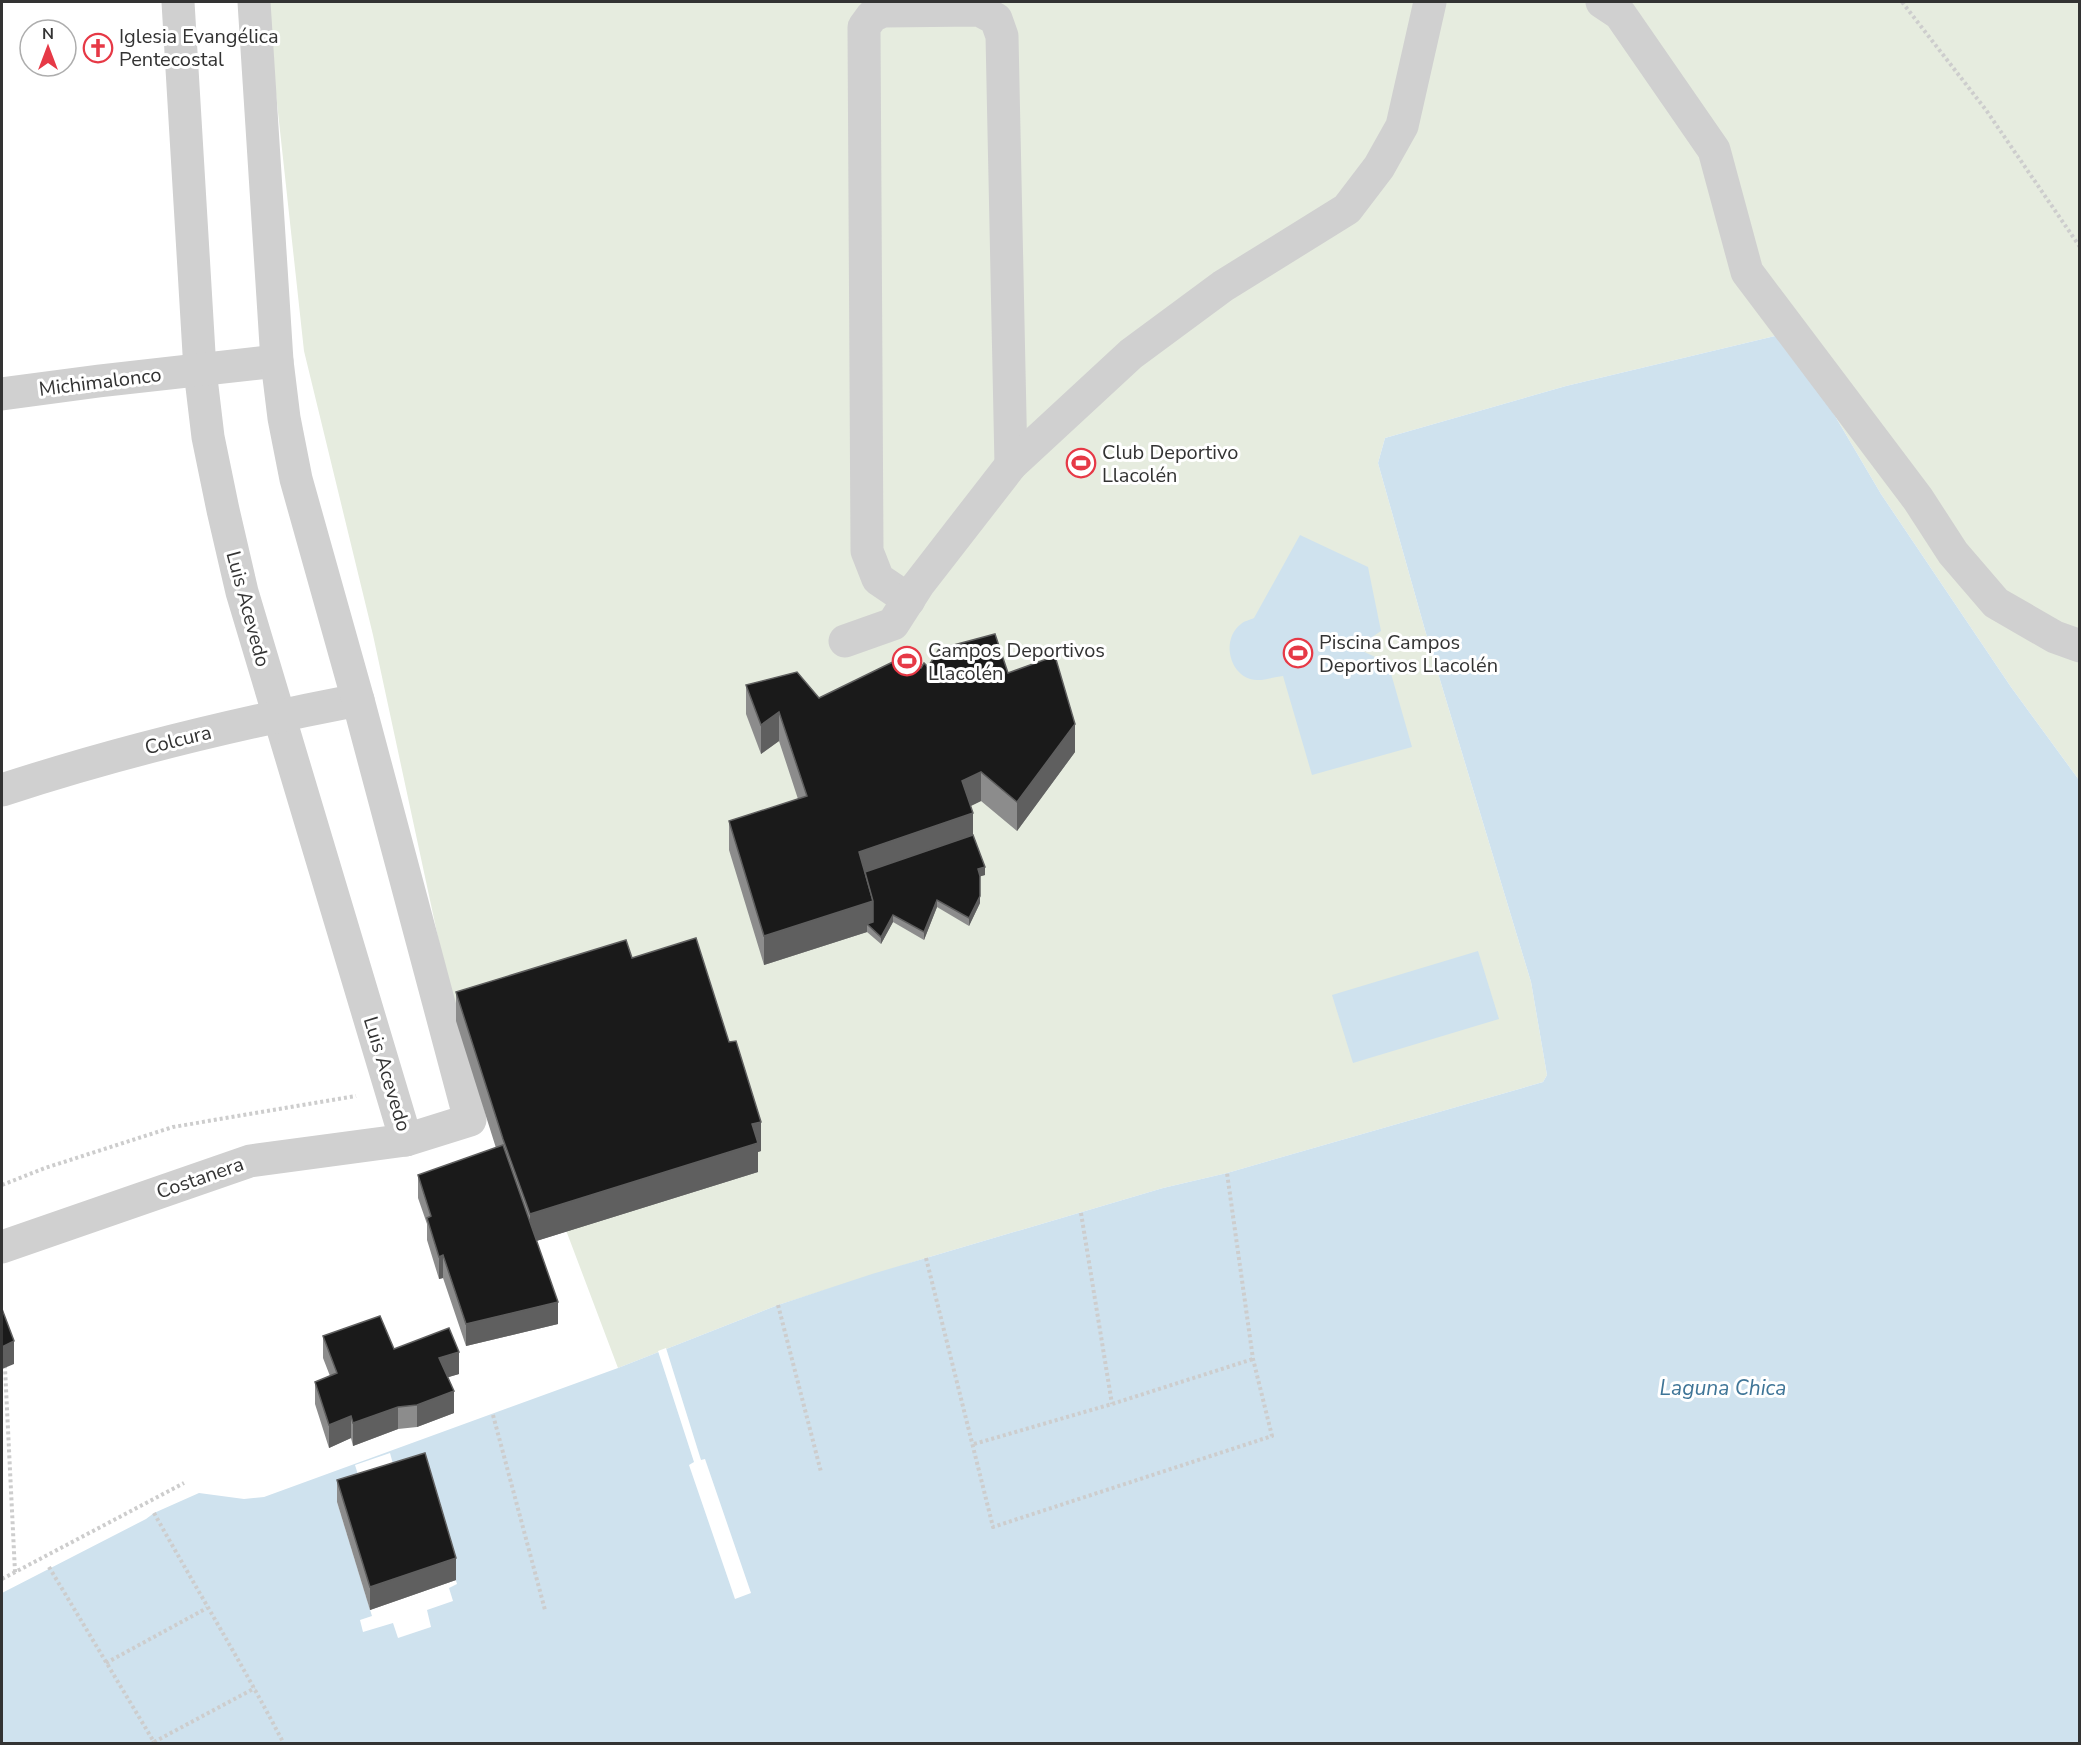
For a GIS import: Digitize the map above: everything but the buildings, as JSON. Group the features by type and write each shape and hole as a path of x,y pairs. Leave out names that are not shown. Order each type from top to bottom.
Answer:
{"street":[{"name":"Luis Acevedo","path":"178,2 200,370 208,437 242,592 406,1140 470,1120 358,700 296,479 284,418 277,361 254,2"},
{"path":"845,641 893,624 918,585 1011,465 1131,354 1223,286 1347,209 1379,167 1402,126 1430,2"},
{"path":"1602,2 1620,14 1714,150 1747,272 1918,499 1953,553 1996,603 2055,637 2079,646"},
{"path":"909,600 878,579 867,551 864,27 872,16 883,11 1000,10 1011,465"},
{"name":"Michimalonco","path":"2,394 277,361"},
{"name":"Colcura","path":"2,790 128,752 358,700"},
{"name":"Costanera","path":"2,1247 250,1161 406,1140"}],"path":[{"path":"1902,2 1986,110 2079,247"},
{"path":"926,1258 993,1527 1272,1436 1253,1359 1227,1173"},
{"path":"1081,1213 1112,1404"},
{"path":"778,1305 821,1472"},
{"path":"974,1444 1112,1404 1253,1359"},
{"path":"2,1360 5,1368 15,1572"},
{"path":"493,1415 545,1610"},
{"path":"2,1579 184,1483"},
{"path":"154,1513 255,1688 284,1743"},
{"path":"49,1567 153,1743 255,1688"},
{"path":"106,1663 207,1608"}],"shaded area":[{"name":"Campos Deportivos Llacolén","path":"266,2 2079,2 2079,780 2011,687 1881,494 1795,348 1775,336 1566,386 1385,438 1378,463 1425,630 1531,982 1547,1075 1543,1082 1227,1173 1163,1188 926,1258 778,1305 618,1368 538,1156 456,1021 373,635 304,351"}],"water":[{"name":"Laguna Chica","path":"1775,336 1795,348 1881,494 2011,687 2079,780 2079,1743 2,1744 2,1593 154,1513 199,1493 244,1499 264,1497 618,1368 778,1305 872,1274 1163,1188 1227,1173 1543,1082 1547,1075 1531,982 1425,630 1378,463 1385,438 1566,386"},
{"name":"Piscina Campos Deportivos Llacolén","path":"1300,535 1368,567 1381,631 1356,648 1388,663 1412,747 1312,775 1283,676 1250,679 1237,669 1230,654 1231,638 1235,630 1242,623 1254,618"},
{"path":"1478,951 1499,1019 1353,1063 1332,995"}],"pier":[{"path":"666,1348 701,1460 705,1459 751,1593 735,1599 689,1465 694,1462 658,1351"},
{"path":"390,1453 398,1482 425,1475 457,1584 449,1588 453,1601 427,1610 431,1627 398,1638 393,1623 363,1632 360,1620 372,1616 337,1502 364,1494 355,1465"}],"place":[{"name":"Iglesia Evangélica Pentecostal","path":"98,48"},
{"name":"Club Deportivo Llacolén","path":"1081,463"},
{"name":"Piscina Campos Deportivos Llacolén","path":"1298,653"},
{"name":"Campos Deportivos Llacolén","path":"907,661"}]}
